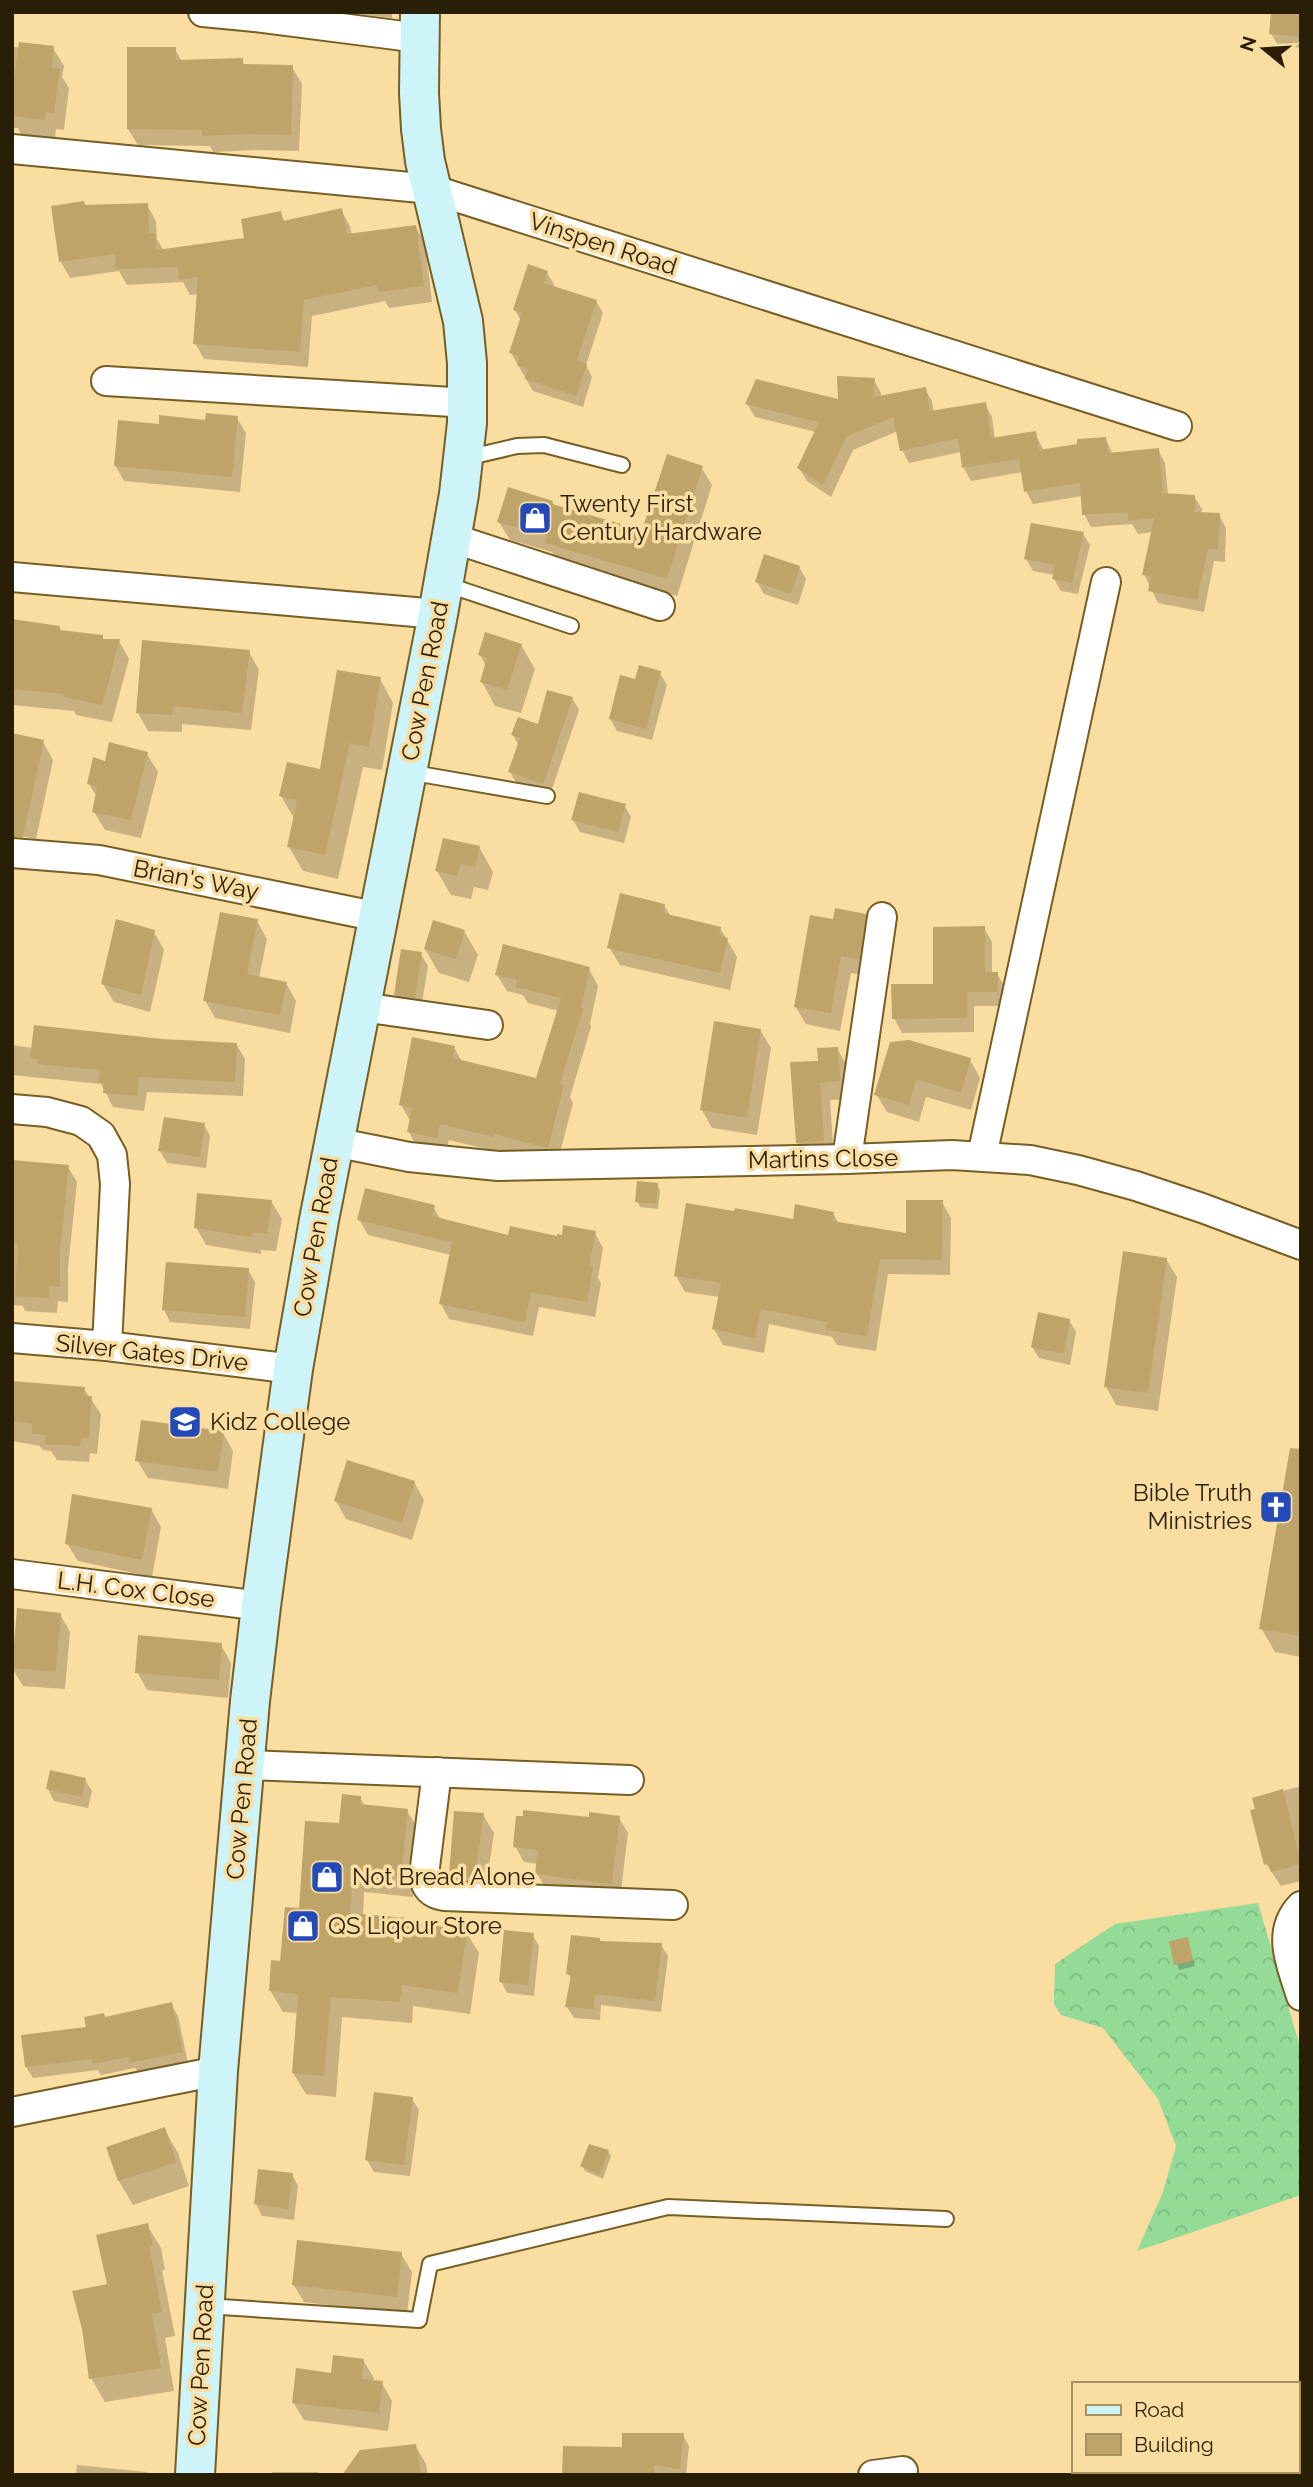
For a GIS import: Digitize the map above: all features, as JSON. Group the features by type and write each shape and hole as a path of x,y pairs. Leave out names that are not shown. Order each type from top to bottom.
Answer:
{"main road":[{"name":"Cow Pen Road","path":"195,2475 218,2071 261,1606 293,1369 334,1142 441,599 464,458 469,402 463,321 431,189 421,129 420,25"}],"street":[{"path":"203,12 420,25"},
{"name":"Vinspen Road","path":"12,149 431,189 1177,426"},
{"path":"106,381 469,402"},
{"path":"452,538 660,606"},
{"path":"12,577 441,599"},
{"path":"982,1156 1106,582"},
{"name":"Brian's Way","path":"12,853 99,860 379,917"},
{"path":"848,1159 882,917"},
{"path":"362,1007 488,1025"},
{"path":"12,1110 47,1112 81,1121 101,1135 112,1155 116,1184 107,1346"},
{"name":"Martins Close","path":"334,1142 409,1157 498,1166 982,1156 1030,1160 1102,1176 1202,1208 1301,1245"},
{"name":"Silver Gates Drive","path":"12,1338 107,1346 293,1369"},
{"name":"L.H. Cox Close","path":"12,1574 261,1606"},
{"path":"245,1765 629,1780"},
{"path":"437,1772 424,1875 427,1887 434,1893 444,1896 673,1905"},
{"path":"1301,1906 1293,1915 1286,1937 1301,1996"},
{"path":"12,2112 218,2071"},
{"path":"873,2475 903,2470"}],"lane":[{"path":"464,458 517,446 544,445 622,465"},
{"path":"441,599 570,626"},
{"path":"408,772 547,796"},
{"path":"204,2306 419,2320 430,2264 668,2207 946,2219"}],"green space":[{"path":"1258,1903 1301,2050 1301,2195 1137,2251 1163,2192 1176,2146 1158,2099 1103,2028 1061,2015 1054,2004 1055,1964 1115,1924"}],"building":[{"path":"1271,12 1301,12 1301,37 1269,34"},
{"path":"19,42 54,46 52,68 60,69 54,113 46,112 45,120 12,116 12,92"},
{"path":"127,47 176,47 176,60 243,58 243,64 293,65 291,135 202,136 202,130 127,129"},
{"path":"84,201 85,205 148,203 149,233 155,233 156,250 244,238 241,219 281,211 283,221 342,208 347,234 416,225 424,286 378,292 377,285 304,300 300,352 193,344 198,277 179,280 178,267 116,269 115,254 59,262 51,206"},
{"path":"528,264 548,271 544,283 597,300 577,360 587,364 576,396 525,379 528,369 517,365 519,356 509,353 522,313 513,310"},
{"path":"837,376 875,378 873,397 926,387 930,411 986,402 991,438 1036,431 1039,450 1077,444 1077,439 1106,437 1108,453 1159,448 1163,493 1195,495 1195,512 1220,513 1218,550 1208,549 1197,600 1148,591 1151,576 1142,575 1154,518 1128,521 1128,512 1082,515 1080,483 1024,492 1019,459 962,468 958,438 900,451 893,417 846,437 823,485 797,468 819,422 745,404 756,379 838,399"},
{"path":"206,413 238,416 232,477 114,466 118,420 159,424 159,415 205,420"},
{"path":"667,454 703,466 667,579 545,543 547,536 497,522 508,487 553,501 552,504 642,530"},
{"path":"1031,523 1084,532 1072,583 1052,579 1055,565 1024,559"},
{"path":"764,554 800,566 791,594 755,582"},
{"path":"12,619 60,626 60,630 103,635 103,639 120,639 102,705 63,697 64,694 12,689"},
{"path":"485,632 522,644 507,690 480,682 487,658 478,655"},
{"path":"142,640 250,650 242,713 173,706 172,715 136,713"},
{"path":"639,665 661,671 646,729 609,719 620,675 635,679"},
{"path":"337,670 381,677 369,747 350,743 325,855 287,847 297,801 279,796 287,762 320,769"},
{"path":"547,690 573,697 543,784 508,772 520,738 511,735 518,717 538,724"},
{"path":"12,733 44,740 23,837 12,837"},
{"path":"109,742 148,752 131,820 92,812 97,787 87,784 93,757 105,761"},
{"path":"579,792 626,804 618,832 571,820"},
{"path":"443,838 480,846 475,867 460,864 457,876 435,871"},
{"path":"620,893 665,904 663,913 721,927 719,935 728,938 720,973 607,948"},
{"path":"835,908 866,914 859,959 841,956 831,1013 794,1007 810,915 833,919"},
{"path":"220,912 258,919 247,974 287,982 280,1015 203,1001"},
{"path":"116,919 155,930 141,995 101,984"},
{"path":"433,920 465,930 456,959 424,949"},
{"path":"985,926 985,972 998,972 998,992 967,992 967,1018 892,1019 891,984 933,984 933,927"},
{"path":"503,944 590,967 581,1008 583,1009 560,1084 564,1085 548,1148 440,1124 437,1138 407,1132 412,1108 399,1105 412,1037 455,1046 453,1058 536,1078 561,998 516,987 517,980 495,975"},
{"path":"401,949 422,952 415,998 394,995"},
{"path":"714,1021 761,1029 747,1118 700,1110"},
{"path":"34,1025 162,1039 237,1043 235,1082 139,1077 137,1096 103,1093 104,1083 98,1083 100,1070 37,1064 37,1059 30,1058"},
{"path":"909,1040 971,1058 961,1093 916,1079 909,1105 874,1095 890,1042"},
{"path":"838,1047 840,1081 820,1083 824,1141 796,1143 790,1062 818,1061 817,1048"},
{"path":"164,1117 205,1123 200,1157 158,1151"},
{"path":"12,1160 69,1165 60,1251 60,1287 50,1286 49,1298 15,1296 18,1245 12,1244"},
{"path":"637,1181 658,1183 656,1204 635,1202"},
{"path":"365,1188 435,1205 432,1216 508,1235 510,1226 557,1236 562,1235 563,1225 596,1231 589,1266 593,1267 587,1302 531,1292 525,1322 439,1304 452,1242 357,1220"},
{"path":"197,1193 272,1200 267,1234 252,1232 251,1237 194,1228"},
{"path":"906,1200 943,1200 942,1260 880,1259 867,1336 826,1330 827,1322 761,1309 755,1338 712,1329 721,1283 674,1276 686,1203 734,1211 735,1208 793,1219 795,1204 834,1212 832,1221 906,1233"},
{"path":"1123,1251 1167,1258 1148,1393 1104,1387"},
{"path":"166,1262 249,1268 245,1317 162,1310"},
{"path":"1038,1312 1070,1319 1064,1354 1031,1347"},
{"path":"12,1381 85,1387 84,1396 92,1396 89,1438 81,1438 80,1446 45,1444 46,1435 32,1434 32,1424 12,1421"},
{"path":"141,1420 224,1431 218,1472 135,1461"},
{"path":"1290,1448 1301,1449 1301,1636 1259,1629"},
{"path":"347,1460 415,1481 402,1523 334,1501"},
{"path":"72,1494 152,1508 142,1560 65,1544"},
{"path":"17,1608 61,1613 56,1672 12,1668"},
{"path":"138,1635 222,1643 219,1680 135,1673"},
{"path":"50,1770 86,1778 82,1797 46,1789"},
{"path":"1283,1789 1301,1864 1271,1872 1269,1863 1264,1865 1250,1810 1255,1809 1252,1798"},
{"path":"342,1794 361,1796 360,1804 408,1809 401,1877 353,1871 350,1913 408,1918 408,1922 467,1930 458,1993 402,1985 400,2002 331,1997 324,2076 292,2073 298,1994 269,1991 271,1960 280,1961 285,1907 299,1908 305,1821 339,1823"},
{"path":"523,1810 589,1817 589,1812 620,1816 612,1884 535,1874 538,1850 513,1847 516,1816 523,1816"},
{"path":"454,1811 484,1813 475,1877 449,1875"},
{"path":"504,1930 534,1933 528,1985 499,1982"},
{"path":"571,1935 600,1938 600,1941 662,1943 655,2001 595,1994 594,2009 565,2007 571,1975 566,1974"},
{"path":"1188,1937 1193,1961 1174,1965 1169,1941"},
{"path":"172,2002 183,2052 130,2063 129,2057 93,2064 92,2059 25,2067 21,2035 86,2027 84,2017 104,2013 105,2017"},
{"path":"374,2092 413,2097 404,2165 365,2160"},
{"path":"165,2127 176,2162 118,2181 106,2147"},
{"path":"589,2144 609,2150 600,2175 580,2166"},
{"path":"258,2169 293,2173 288,2209 254,2204"},
{"path":"148,2223 153,2246 149,2246 162,2312 152,2314 161,2368 89,2379 82,2329 72,2291 107,2284 96,2235"},
{"path":"297,2240 402,2252 397,2297 292,2285"},
{"path":"333,2355 364,2359 362,2379 383,2381 379,2413 292,2403 296,2368 331,2373"},
{"path":"622,2433 684,2433 680,2469 654,2465 654,2475 562,2475 563,2446 622,2447"},
{"path":"416,2444 421,2475 342,2475 360,2450"}],"place":[{"name":"Twenty First Century Hardware","path":"535,518"},
{"name":"Kidz College","path":"185,1422"},
{"name":"Bible Truth Ministries","path":"1276,1507"},
{"name":"Not Bread Alone","path":"327,1877"},
{"name":"QS Liqour Store","path":"303,1926"}]}
